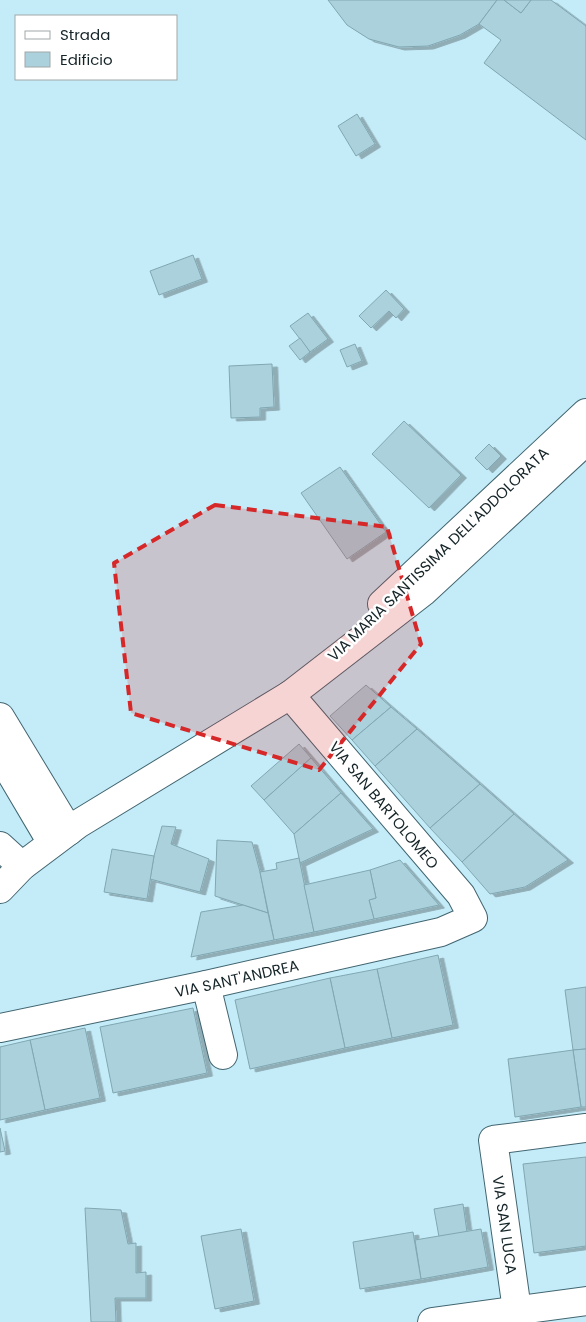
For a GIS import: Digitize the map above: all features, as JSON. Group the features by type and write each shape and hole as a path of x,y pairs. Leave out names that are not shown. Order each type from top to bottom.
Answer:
{"street":[{"name":"VIA MARIA SANTISSIMA DELL'ADDOLORATA","path":"290,695 412,575 586,414"},
{"name":"VIA MARIA SANTISSIMA DELL'ADDOLORATA","path":"0,889 22,866 97,812 290,695 422,592 586,441"},
{"name":"VIA SAN BARTOLOMEO","path":"290,695 461,895 473,918"},
{"path":"0,717 61,837"},
{"path":"0,755 61,837"},
{"path":"0,846 22,866"},
{"name":"VIA SANT'ANDREA","path":"0,1028 206,985 441,932 473,918"},
{"path":"206,985 223,1055"},
{"name":"VIA SAN LUCA","path":"517,1310 493,1140 586,1128"},
{"path":"432,1322 586,1301"}],"highlighted area":[{"path":"215,505 387,527 421,644 319,770 131,713 114,563"}],"building":[{"path":"328,0 497,0 479,24 460,35 428,46 399,47 369,39 347,25"},
{"path":"497,0 504,0 521,13 531,0 551,0 586,26 586,140 484,63 501,40 479,24"},
{"path":"504,0 531,0 521,13"},
{"path":"357,114 375,144 356,156 338,126"},
{"path":"193,255 202,279 159,295 150,271"},
{"path":"386,290 404,309 396,318 389,311 371,328 359,316"},
{"path":"308,313 328,339 310,352 290,326"},
{"path":"300,338 310,352 300,360 289,346"},
{"path":"355,344 362,361 347,367 340,350"},
{"path":"272,364 274,407 260,408 260,417 231,418 229,366"},
{"path":"404,421 461,475 429,508 372,454"},
{"path":"489,444 501,456 487,470 475,458"},
{"path":"340,467 386,532 347,559 301,493"},
{"path":"366,685 391,707 352,740 330,716"},
{"path":"391,707 417,729 375,766 352,740"},
{"path":"417,729 480,784 430,828 375,766"},
{"path":"299,744 311,758 264,800 251,786"},
{"path":"311,758 341,793 294,834 264,800"},
{"path":"480,784 514,814 462,862 430,828"},
{"path":"341,793 373,829 300,863 294,834"},
{"path":"514,814 568,860 525,887 490,894 462,862"},
{"path":"162,826 176,827 171,844 209,859 200,892 150,879"},
{"path":"217,840 252,842 268,913 215,896"},
{"path":"112,849 154,856 147,899 104,892"},
{"path":"299,858 314,932 274,940 260,872 277,869 276,863"},
{"path":"400,860 439,905 374,919 369,900 376,898 370,870"},
{"path":"370,870 376,898 369,900 374,919 314,932 304,885"},
{"path":"243,905 268,913 274,940 191,957 201,912"},
{"path":"438,955 453,1025 392,1038 377,969"},
{"path":"377,969 392,1038 345,1048 330,978"},
{"path":"330,978 345,1048 250,1069 235,1000"},
{"path":"586,987 586,1049 573,1050 565,990"},
{"path":"193,1008 207,1073 113,1093 100,1027"},
{"path":"85,1028 100,1098 45,1110 30,1040"},
{"path":"30,1040 45,1110 0,1120 0,1047"},
{"path":"586,1049 586,1107 581,1107 573,1050"},
{"path":"573,1050 581,1107 515,1117 508,1059"},
{"path":"0,1128 5,1151 0,1152"},
{"path":"586,1157 586,1246 534,1253 523,1164"},
{"path":"463,1204 467,1232 439,1237 434,1209"},
{"path":"85,1208 121,1210 128,1244 136,1243 136,1273 146,1272 146,1298 115,1298 116,1322 91,1322"},
{"path":"241,1229 254,1301 215,1309 201,1236"},
{"path":"481,1229 488,1267 421,1279 415,1240"},
{"path":"413,1232 421,1279 360,1289 353,1242"}]}
